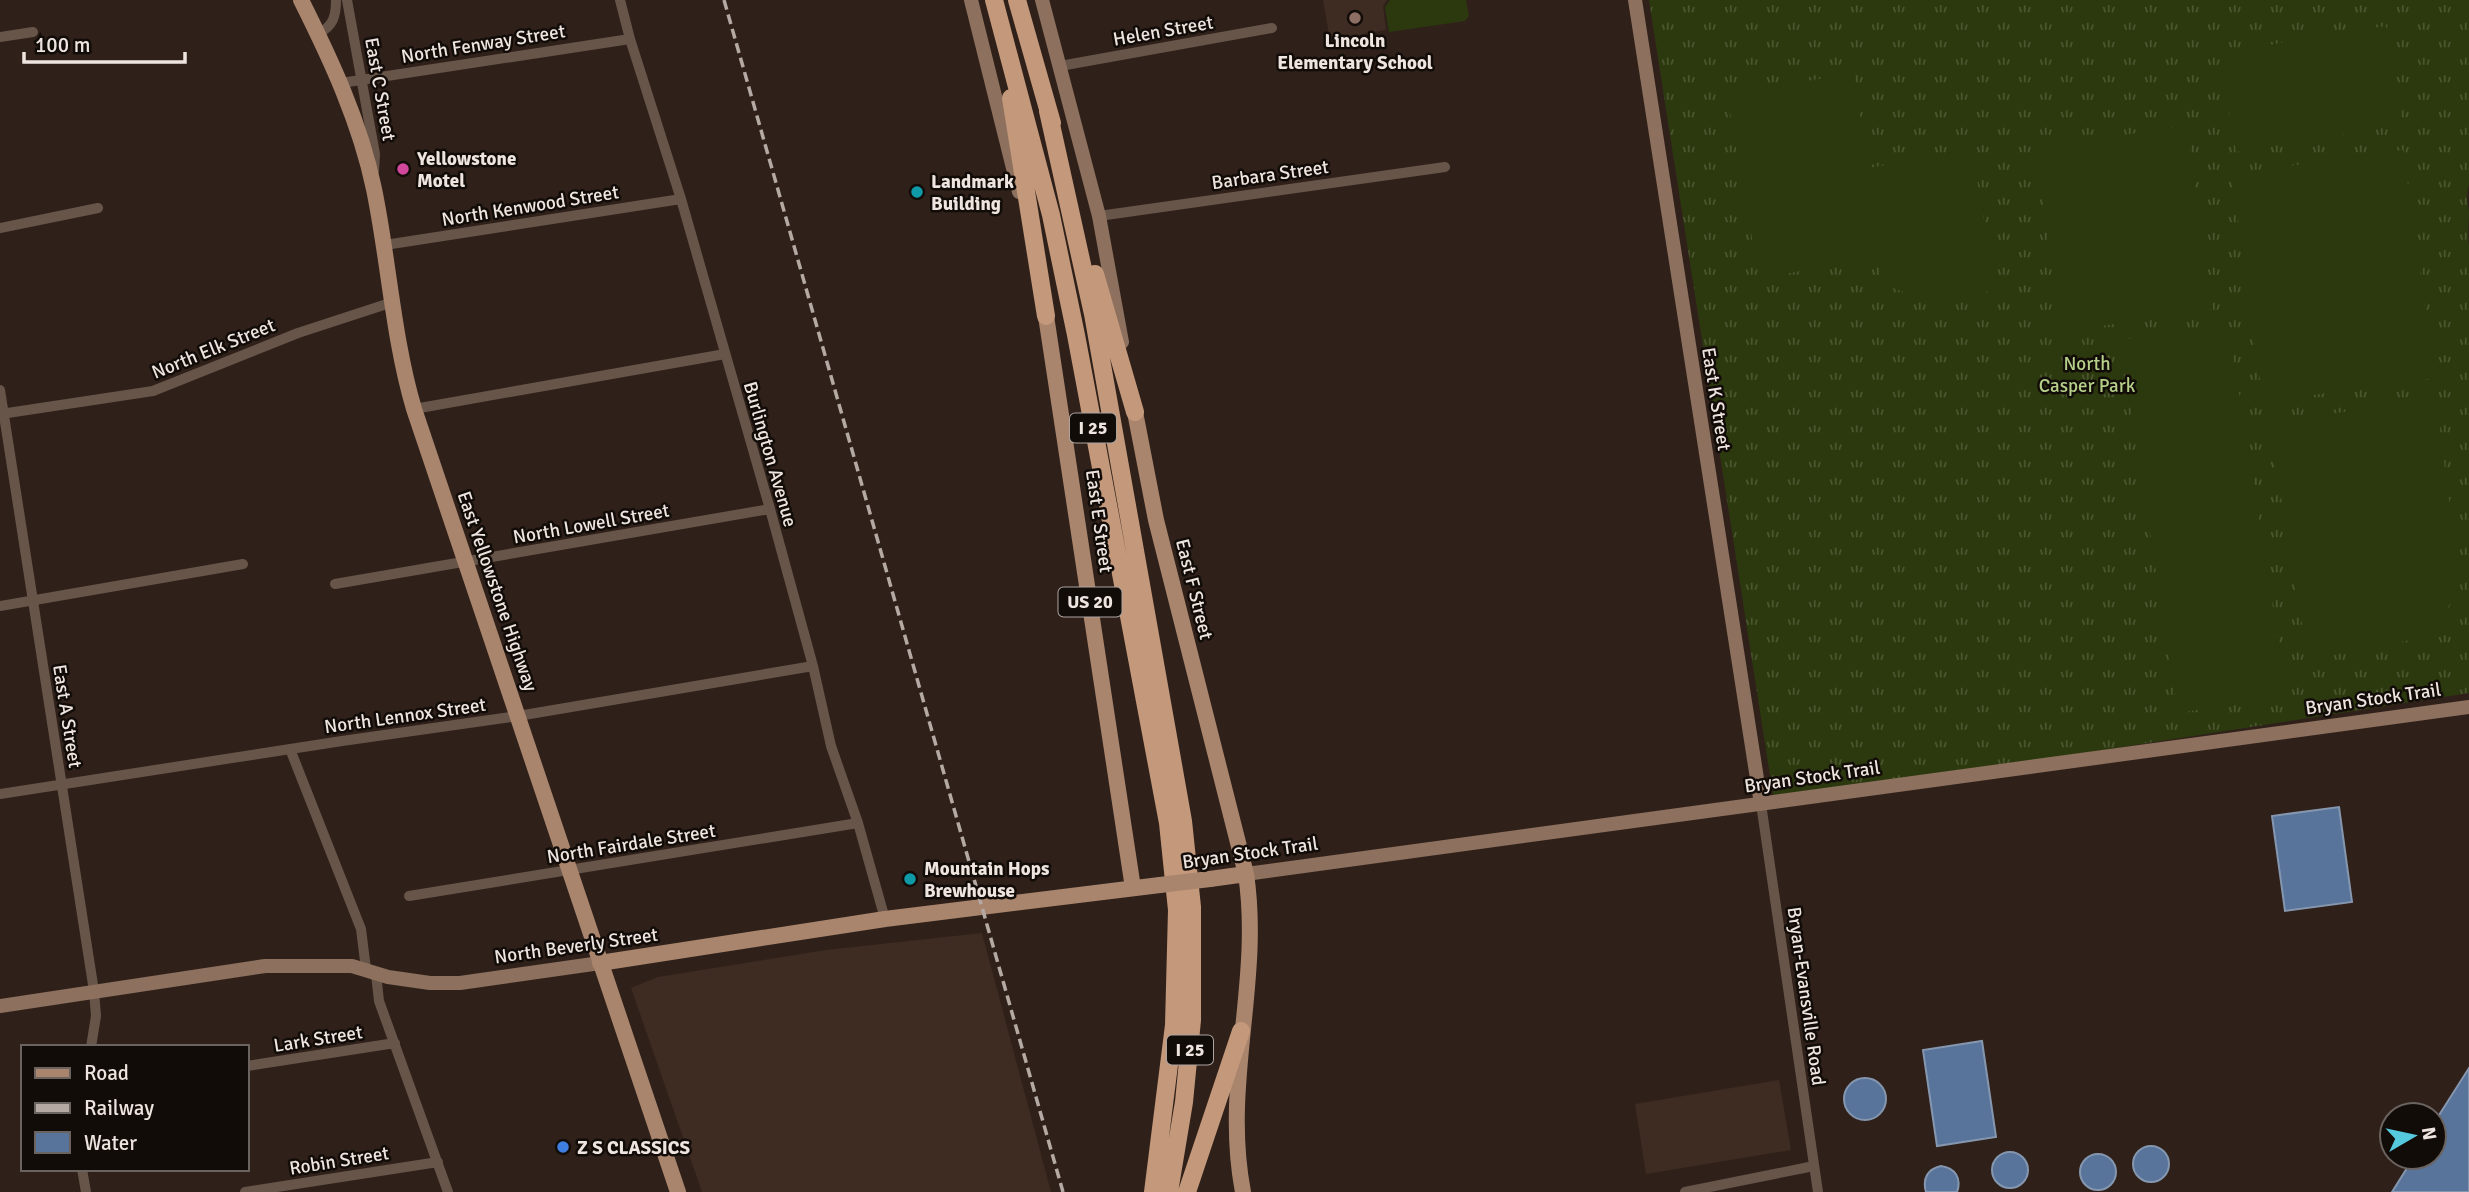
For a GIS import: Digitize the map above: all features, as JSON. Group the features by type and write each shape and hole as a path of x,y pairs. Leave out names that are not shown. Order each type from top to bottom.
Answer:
{"highway":[{"name":"I 25","path":"994,0 1060,255 1168,823 1177,910 1174,1025 1153,1192"},
{"name":"I 25","path":"1017,0 1048,111 1093,314 1183,821 1192,907 1192,1020 1184,1102 1169,1192"},
{"name":"US 20","path":"1004,36 1009,87 1046,316"},
{"path":"1048,111 1135,412"},
{"path":"1187,1192 1241,1031"}],"main road":[{"name":"East Yellowstone Highway","path":"301,0 341,83 373,186 405,374 414,409 678,1192"},
{"name":"East E Street","path":"971,0 1023,209 1046,316 1133,888"},
{"name":"East F Street","path":"1042,0 1099,216 1159,534 1245,874 1249,898 1250,939 1235,1112 1243,1192"},
{"name":"East K Street","path":"1634,0 1761,804"},
{"name":"Bryan Stock Trail","path":"1160,885 2469,706"},
{"name":"North Beverly Street","path":"0,1006 265,966 321,964 430,983 460,983 885,919 1160,885"}],"street":[{"path":"318,34 330,28 336,13 336,0"},
{"name":"East C Street","path":"347,0 375,154 373,186"},
{"name":"Burlington Avenue","path":"620,0 681,199 770,509 813,666 831,746 858,823 885,919"},
{"name":"Helen Street","path":"1060,66 1272,28"},
{"path":"0,37 33,32"},
{"name":"North Fenway Street","path":"341,83 630,38"},
{"name":"Barbara Street","path":"1099,216 1445,167"},
{"name":"North Kenwood Street","path":"385,245 681,199"},
{"path":"0,228 98,208"},
{"name":"North Elk Street","path":"2,414 153,391 298,333 393,302"},
{"path":"414,409 724,354"},
{"name":"East A Street","path":"0,390 94,991 96,1016 91,1045"},
{"name":"North Lowell Street","path":"335,584 770,509"},
{"path":"0,606 243,564"},
{"name":"North Lennox Street","path":"0,794 518,716 813,666"},
{"path":"290,749 361,929 379,1001 448,1192"},
{"name":"Bryan-Evansville Road","path":"1761,804 1818,1192"},
{"name":"North Fairdale Street","path":"409,896 858,823"},
{"name":"Lark Street","path":"248,1066 395,1043"},
{"name":"Robin Street","path":"245,1192 438,1162"},
{"path":"1685,1192 1814,1166"},
{"path":"82,1171 86,1192"}],"shaded area":[{"name":"Lincoln Elementary School","path":"1323,0 1387,0 1383,6 1386,30 1330,40"},
{"path":"982,933 1051,1192 702,1192 631,988 658,977 826,950"},
{"path":"1779,1080 1791,1150 1646,1174 1635,1104"}],"green space":[{"path":"1390,0 1466,0 1469,16 1465,21 1389,32 1385,7"},
{"name":"North Casper Park","path":"1649,0 2469,0 2469,693 1774,801"},
{"path":"2386,26 2402,125 2236,152 2219,53"},
{"path":"1853,73 1869,168 1972,150 1996,290 1931,302 1882,284 1877,258 1759,278 1727,95"},
{"path":"2186,126 2213,309 2062,332 2035,148"},
{"path":"2403,150 2435,378 2263,402 2232,174"},
{"path":"2228,323 2287,696 2178,713 2120,340"},
{"path":"2436,397 2460,587 2431,636 2308,660 2269,424"}],"water":[{"path":"2339,807 2352,902 2285,911 2272,816"},
{"path":"1982,1041 1996,1137 1937,1146 1923,1050"},
{"path":"2469,1068 2469,1192 2392,1192 2405,1171 2448,1171 2448,1101"},
{"path":"1865,1078 1880,1084 1886,1099 1880,1114 1865,1120 1850,1114 1844,1099 1850,1084"},
{"path":"2151,1146 2163,1152 2169,1164 2163,1176 2151,1182 2139,1176 2133,1164 2139,1152"},
{"path":"2010,1152 2022,1158 2028,1170 2022,1182 2010,1188 1998,1182 1992,1170 1998,1158"},
{"path":"2098,1154 2110,1160 2116,1172 2110,1184 2098,1190 2086,1184 2080,1172 2086,1160"},
{"path":"1941,1166 1956,1174 1959,1182 1957,1192 1926,1192 1927,1175"}],"railway":[{"path":"724,0 1063,1192"}],"place":[{"name":"Lincoln Elementary School","path":"1355,18"},
{"name":"Yellowstone Motel","path":"403,169"},
{"name":"Landmark Building","path":"917,192"},
{"name":"Mountain Hops Brewhouse","path":"910,879"},
{"name":"Z S CLASSICS","path":"563,1147"}]}
